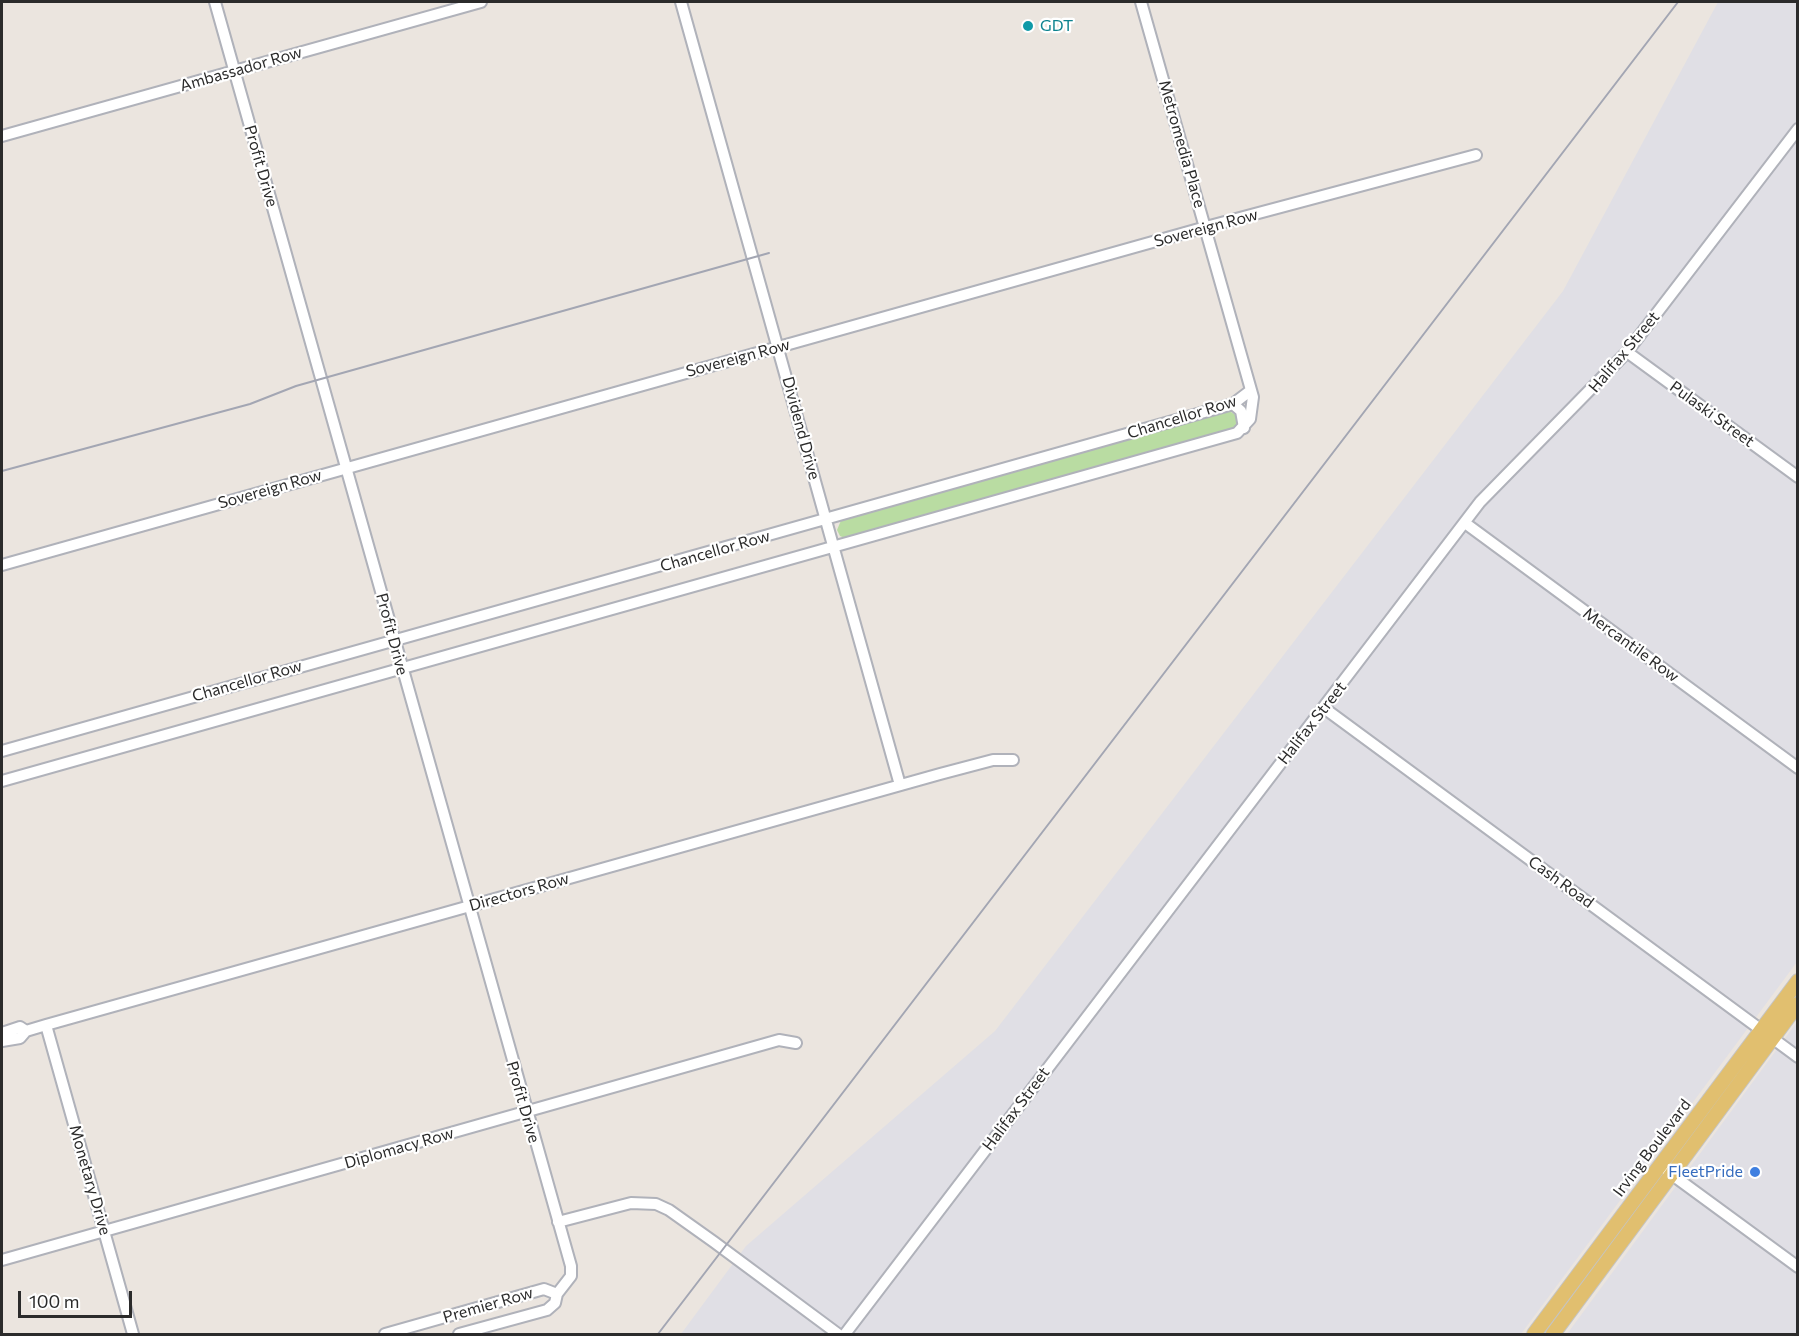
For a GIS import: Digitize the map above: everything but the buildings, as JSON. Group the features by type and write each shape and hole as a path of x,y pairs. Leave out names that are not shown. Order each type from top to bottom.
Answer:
{"main road":[{"name":"Irving Boulevard","path":"1553,1335 1719,1111 1797,981"},
{"name":"Irving Boulevard","path":"1534,1334 1706,1103 1797,1004"},
{"path":"1706,1103 1719,1111"},
{"path":"1688,1128 1700,1137"},
{"path":"1635,1199 1648,1207"},
{"path":"1586,1265 1598,1274"}],"street":[{"name":"Profit Drive","path":"215,2 571,1266"},
{"name":"Ambassador Row","path":"2,136 480,2"},
{"name":"Dividend Drive","path":"681,2 900,785"},
{"name":"Metromedia Place","path":"1141,2 1206,227 1250,391"},
{"name":"Halifax Street","path":"845,1335 1019,1103 1465,523 1498,482 1590,393 1627,352 1797,129"},
{"name":"Sovereign Row","path":"2,565 1206,227 1476,155"},
{"name":"Pulaski Street","path":"1627,352 1797,477"},
{"name":"Chancellor Row","path":"2,751 1233,404 1250,391 1254,408 1244,428 1231,436 2,781"},
{"path":"1233,404 1241,411 1244,428"},
{"name":"Mercantile Row","path":"1465,523 1797,768"},
{"name":"Cash Road","path":"1324,708 1797,1057"},
{"name":"Directors Row","path":"2,1041 20,1038 26,1031 46,1025 900,785 993,760 1013,760"},
{"name":"Monetary Drive","path":"46,1025 133,1335"},
{"name":"Directors Row","path":"2,1033 20,1027 26,1031"},
{"name":"Diplomacy Row","path":"2,1260 779,1040 796,1043"},
{"path":"1659,1165 1797,1268"},
{"path":"558,1222 631,1203 650,1203 669,1210 838,1335"},
{"name":"Premier Row","path":"459,1335 547,1310 555,1303 557,1294 571,1276 571,1266"},
{"name":"Premier Row","path":"385,1335 544,1289 557,1294"}],"shaded area":[{"path":"1718,2 1797,2 1797,962 1521,1334 681,1334 746,1246 995,1031 1563,291"},
{"path":"1797,1022 1797,1334 1567,1334"}],"green space":[{"path":"1228,410 1237,416 1236,429 847,539 840,536 837,530 842,518"}],"railway":[{"path":"658,1334 1678,2"},
{"path":"2,471 250,404 296,386 769,253"}],"place":[{"name":"GDT","path":"1028,26"},
{"name":"FleetPride","path":"1755,1172"}]}
